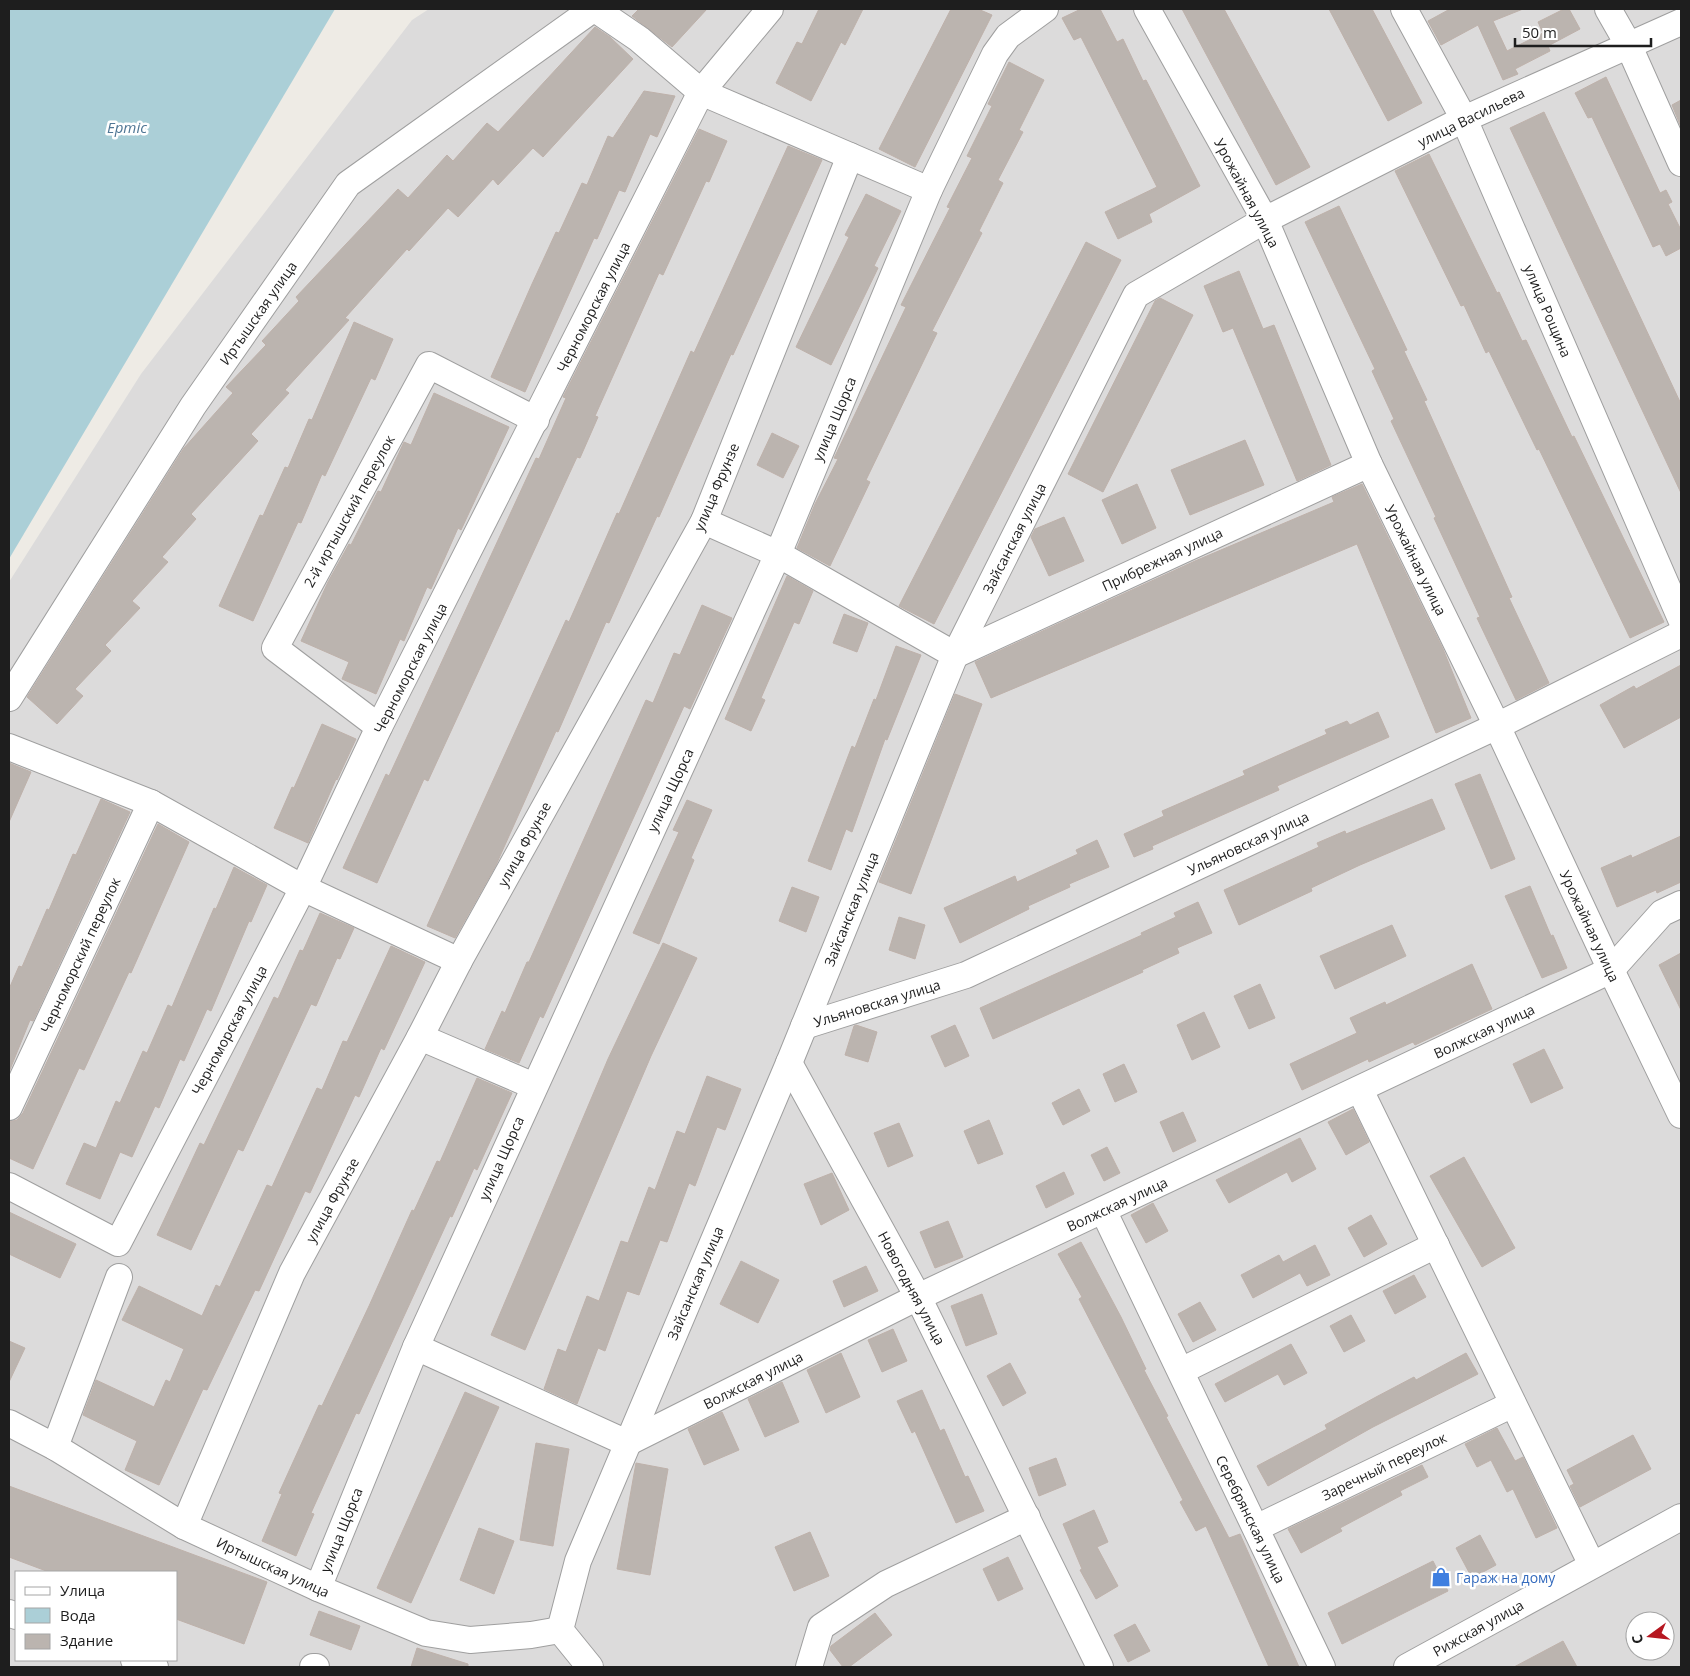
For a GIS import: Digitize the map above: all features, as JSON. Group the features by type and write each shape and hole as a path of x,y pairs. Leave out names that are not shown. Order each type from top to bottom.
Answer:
{"street":[{"name":"Иртышская улица","path":"9,698 193,406 348,184 594,9 639,39 700,92 929,190"},
{"name":"Черноморская улица","path":"9,1186 118,1243 303,888 379,727 536,420 700,92 770,9"},
{"name":"улица Щорса","path":"318,1588 416,1346 778,554 929,190 995,54 1008,36 1045,9"},
{"name":"Урожайная улица","path":"1147,9 1265,220 1369,464 1497,726 1681,1115"},
{"name":"улица Рощина","path":"1404,9 1464,120 1681,619"},
{"path":"1608,9 1628,44 1681,163"},
{"name":"улица Васильева","path":"1265,220 1464,120 1628,44 1681,22"},
{"name":"улица Фрунзе","path":"184,1526 292,1273 420,1038 459,962 704,521 850,156"},
{"name":"Зайсанская улица","path":"560,1630 578,1561 789,1063 956,655 1136,294 1265,220"},
{"name":"2-й иртышский переулок","path":"379,727 275,648 429,365 536,420"},
{"name":"Прибрежная улица","path":"956,655 1369,464"},
{"path":"704,521 778,554 956,655"},
{"name":"Ульяновская улица","path":"804,1026 966,976 1497,726 1681,634"},
{"path":"9,747 150,803 303,888 459,962"},
{"name":"Черноморский переулок","path":"9,1107 150,803"},
{"path":"1611,970 1662,913 1681,904"},
{"name":"Волжская улица","path":"627,1443 918,1297 1611,970"},
{"path":"420,1038 534,1086"},
{"name":"Новогодняя улица","path":"789,1063 918,1297 1100,1667"},
{"path":"1360,1090 1592,1565"},
{"name":"Серебрянская улица","path":"1103,1210 1322,1667"},
{"path":"1181,1371 1436,1246"},
{"path":"55,1447 119,1277"},
{"path":"416,1346 627,1443"},
{"name":"Заречный переулок","path":"1256,1528 1513,1404"},
{"name":"Иртышская улица","path":"9,1423 55,1447 184,1526 318,1588 426,1633 470,1640 530,1635 560,1630"},
{"path":"809,1667 821,1627 886,1584 1027,1517"},
{"name":"Рижская улица","path":"1407,1667 1681,1517"},
{"path":"560,1630 590,1667"},
{"path":"137,1661 155,1667"}],"shaded area":[{"path":"429,9 1681,9 1681,1667 9,1667 9,582 141,374 412,20"}],"water":[{"name":"Ертіс","path":"9,9 335,9 9,559"}],"building":[{"path":"639,9 707,9 672,47 632,16"},
{"path":"819,9 863,9 845,45 841,42 811,101 776,83 797,42 802,44"},
{"path":"951,9 978,9 992,15 915,167 879,149"},
{"path":"1081,9 1100,9 1117,42 1123,39 1143,81 1146,80 1200,186 1149,214 1152,222 1118,239 1105,212 1157,187 1081,37 1074,40 1062,18"},
{"path":"1182,9 1224,9 1310,167 1276,185"},
{"path":"1329,9 1372,9 1422,103 1388,121"},
{"path":"1450,9 1523,9 1493,21 1507,51 1543,33 1538,22 1564,9 1569,9 1580,29 1548,46 1550,51 1515,69 1518,74 1503,80 1478,25 1441,45 1428,21"},
{"path":"595,27 610,37 633,59 543,157 533,148 498,185 493,179 458,217 448,208 409,251 407,249 345,318 349,320 285,390 289,393 251,434 258,441 191,514 196,519 162,557 168,562 132,601 140,608 105,645 111,651 75,689 83,696 57,724 27,697 184,448 233,393 226,387 266,345 262,341 299,301 296,297 398,189 408,198 447,155 453,161 487,123 498,132"},
{"path":"1009,62 1044,80 1019,130 1023,132 998,180 1003,183 979,231 982,233 932,331 937,333 866,480 870,482 830,566 797,548 815,504 838,459 834,458 906,307 901,305 950,208 947,207 972,158 967,156 992,106 988,104"},
{"path":"1606,77 1660,193 1666,190 1672,202 1668,204 1681,230 1681,248 1666,256 1660,244 1653,247 1592,117 1588,118 1575,93"},
{"path":"644,91 675,96 657,137 650,134 625,192 619,190 597,239 594,238 525,392 491,377 556,232 559,233 582,183 587,185 608,136 613,138"},
{"path":"1681,100 1681,127 1672,105"},
{"path":"1544,112 1681,404 1681,493 1510,128"},
{"path":"699,129 727,141 709,182 706,181 663,275 659,273 595,416 598,417 580,458 577,457 428,781 424,779 377,883 343,868 386,774 389,776 536,458 539,459 566,398 563,397"},
{"path":"788,146 822,160 733,355 731,354 659,517 657,516 609,623 606,622 558,732 556,731 496,865 455,938 427,926 566,620 569,622 691,351 694,353"},
{"path":"1429,154 1522,341 1526,340 1664,622 1630,638 1539,449 1537,450 1489,351 1486,353 1464,305 1461,306 1395,171"},
{"path":"866,194 901,211 874,266 878,268 831,365 796,347 849,237 845,235"},
{"path":"1339,206 1407,350 1404,351 1427,400 1424,401 1512,597 1509,598 1549,683 1516,700 1477,618 1480,617 1391,421 1394,419 1372,371 1375,369 1305,222"},
{"path":"1086,242 1121,260 934,624 899,606"},
{"path":"1239,271 1263,329 1274,325 1331,465 1297,481 1233,328 1223,332 1204,286"},
{"path":"1160,298 1193,315 1103,492 1068,474 1155,301"},
{"path":"354,322 393,339 375,380 371,378 325,476 322,474 301,523 298,522 253,621 219,606 260,515 263,516 285,467 288,468 309,419 312,420"},
{"path":"434,393 509,427 461,530 458,528 431,589 427,587 404,641 400,639 376,694 342,679 349,662 301,641 328,582 349,544 351,545 378,491 381,492 404,442 411,445"},
{"path":"772,433 799,446 783,478 757,465"},
{"path":"1245,440 1264,485 1190,515 1171,470"},
{"path":"1137,484 1156,528 1122,544 1102,500"},
{"path":"1362,484 1443,649 1471,718 1436,733 1357,544 991,698 975,662 1195,561 1334,502 1332,497"},
{"path":"1064,517 1084,561 1049,576 1031,537 1035,529"},
{"path":"787,576 813,591 799,624 794,622 761,698 765,700 751,731 725,719"},
{"path":"702,605 732,618 690,709 684,706 543,1018 540,1016 519,1063 485,1049 502,1011 505,1013 527,962 529,962 646,700 653,703 674,653 680,655"},
{"path":"844,614 868,623 857,652 833,643"},
{"path":"896,646 921,655 887,740 885,739 852,832 846,829 831,870 808,861 852,746 855,748 874,699 876,700"},
{"path":"1681,665 1681,717 1624,748 1600,705 1634,686 1636,689"},
{"path":"955,694 982,704 911,894 879,882"},
{"path":"1378,712 1389,737 1277,786 1279,790 1152,846 1153,849 1134,857 1124,834 1164,816 1162,811 1245,775 1243,771 1327,734 1325,730 1347,721 1350,725"},
{"path":"322,724 356,739 308,843 274,828"},
{"path":"9,763 31,772 9,822"},
{"path":"1480,774 1515,859 1491,869 1455,784"},
{"path":"101,799 130,812 33,1021 30,1020 9,1072 9,989 19,966 22,967 47,909 49,910 73,854 76,855"},
{"path":"1432,799 1445,829 1360,865 1311,888 1312,891 1239,925 1224,890 1319,847 1317,843 1345,831 1346,834"},
{"path":"687,800 712,810 691,858 694,860 659,944 633,933 679,832 673,830"},
{"path":"158,824 189,842 131,973 129,972 84,1070 79,1068 33,1169 9,1158 9,1122 17,1120 23,1113"},
{"path":"1681,836 1681,882 1657,893 1656,890 1617,907 1601,868 1631,855 1632,858"},
{"path":"1097,840 1109,867 1069,884 1070,887 1028,906 1029,909 960,943 944,908 1015,876 1017,882 1078,854 1076,850"},
{"path":"234,867 267,885 251,922 249,921 211,1011 207,1009 184,1061 180,1059 159,1108 155,1106 132,1157 120,1152 100,1199 66,1184 84,1143 96,1148 116,1101 120,1103 143,1051 147,1053 168,1005 172,1007 214,908 216,909"},
{"path":"1530,886 1567,968 1542,978 1505,896"},
{"path":"792,887 819,897 806,932 779,921"},
{"path":"1198,902 1212,933 1177,948 1179,953 1142,970 1143,972 993,1039 980,1008 1142,935 1141,933 1176,917 1174,913"},
{"path":"320,913 354,928 340,959 337,958 316,1006 311,1004 243,1151 238,1149 191,1250 157,1235 200,1143 204,1145 274,997 278,999 300,950 303,951"},
{"path":"899,917 925,925 915,959 889,950"},
{"path":"1392,925 1406,956 1335,989 1320,956"},
{"path":"663,943 697,958 651,1056 525,1350 491,1335 608,1059"},
{"path":"391,946 425,962 384,1050 381,1048 359,1097 355,1095 310,1193 305,1191 259,1291 255,1290 207,1390 203,1389 159,1485 125,1470 137,1441 83,1415 96,1380 154,1407 166,1380 170,1382 184,1349 122,1320 139,1286 202,1316 216,1285 220,1287 267,1185 272,1187 317,1088 322,1090 343,1041 347,1042"},
{"path":"1681,953 1681,1010 1659,965"},
{"path":"1472,964 1492,1009 1415,1045 1413,1042 1369,1062 1368,1059 1302,1090 1290,1064 1357,1033 1350,1018 1385,1002 1386,1005"},
{"path":"1260,984 1275,1018 1249,1029 1234,996"},
{"path":"1204,1012 1220,1047 1192,1060 1177,1025"},
{"path":"955,1025 969,1056 945,1067 931,1036"},
{"path":"854,1026 877,1032 868,1062 845,1055"},
{"path":"1544,1049 1563,1088 1531,1103 1513,1064"},
{"path":"1124,1064 1137,1092 1115,1102 1103,1074"},
{"path":"707,1076 741,1089 725,1130 717,1127 695,1186 689,1183 667,1242 660,1240 639,1295 627,1291 605,1351 598,1348 577,1404 544,1389 558,1349 566,1352 587,1296 599,1301 621,1241 628,1243 649,1187 655,1190 677,1131 685,1134"},
{"path":"477,1078 512,1093 477,1170 474,1168 452,1217 450,1216 359,1414 356,1413 311,1513 314,1514 296,1556 262,1541 282,1494 279,1493 319,1405 322,1406 369,1306 412,1210 414,1211 437,1161 440,1162"},
{"path":"1079,1089 1090,1111 1063,1125 1052,1103"},
{"path":"1353,1109 1369,1142 1346,1155 1328,1122"},
{"path":"1183,1112 1196,1141 1173,1152 1160,1122"},
{"path":"989,1120 1003,1154 978,1164 964,1131"},
{"path":"899,1123 913,1156 888,1167 874,1133"},
{"path":"1300,1138 1316,1169 1292,1182 1287,1172 1229,1203 1216,1180"},
{"path":"1107,1147 1120,1173 1104,1181 1091,1155"},
{"path":"1464,1157 1515,1248 1482,1267 1430,1176"},
{"path":"1064,1172 1074,1194 1046,1208 1036,1186"},
{"path":"832,1173 849,1210 821,1225 804,1184"},
{"path":"1153,1203 1168,1231 1146,1243 1131,1215"},
{"path":"9,1212 76,1244 60,1278 9,1254"},
{"path":"1371,1215 1387,1244 1364,1257 1348,1228"},
{"path":"948,1221 963,1257 935,1268 920,1232"},
{"path":"1081,1242 1121,1317 1146,1369 1144,1370 1168,1416 1166,1417 1229,1538 1240,1534 1299,1667 1269,1667 1206,1526 1196,1531 1180,1502 1183,1500 1079,1299 1082,1297 1058,1254"},
{"path":"1315,1245 1330,1275 1307,1286 1300,1273 1253,1298 1241,1275 1279,1255 1283,1262"},
{"path":"741,1261 779,1280 758,1323 720,1304"},
{"path":"866,1266 878,1291 844,1307 833,1281"},
{"path":"1414,1275 1426,1297 1395,1314 1383,1291"},
{"path":"982,1294 997,1334 966,1346 951,1306"},
{"path":"1200,1302 1216,1330 1193,1342 1178,1314"},
{"path":"1351,1315 1365,1341 1344,1352 1330,1326"},
{"path":"893,1329 907,1361 882,1372 868,1340"},
{"path":"9,1341 25,1348 9,1382"},
{"path":"1291,1344 1307,1373 1284,1385 1278,1374 1225,1402 1215,1384"},
{"path":"841,1353 860,1397 826,1413 807,1370"},
{"path":"1466,1353 1478,1374 1373,1427 1268,1486 1257,1466 1327,1429 1325,1425 1376,1397 1414,1377 1416,1380"},
{"path":"1010,1363 1026,1393 1003,1406 987,1376"},
{"path":"782,1382 799,1422 765,1437 748,1399"},
{"path":"922,1390 940,1431 944,1429 965,1477 968,1476 984,1511 956,1523 915,1431 912,1433 897,1401"},
{"path":"465,1392 499,1407 411,1603 377,1588"},
{"path":"722,1412 739,1450 704,1465 688,1429"},
{"path":"1497,1428 1515,1461 1523,1457 1557,1528 1536,1538 1513,1489 1507,1492 1491,1460 1477,1467 1465,1444"},
{"path":"1633,1435 1651,1469 1580,1507 1570,1486 1574,1484 1567,1470"},
{"path":"536,1443 569,1449 553,1546 520,1540"},
{"path":"1056,1458 1066,1485 1039,1496 1029,1468"},
{"path":"636,1463 668,1469 650,1575 617,1569"},
{"path":"1422,1465 1428,1477 1400,1491 1402,1495 1340,1528 1342,1531 1301,1553 1288,1529"},
{"path":"9,1486 267,1582 244,1644 178,1620 178,1571 46,1571 9,1557"},
{"path":"1094,1510 1108,1542 1097,1547 1118,1586 1096,1599 1080,1570 1082,1569 1063,1524"},
{"path":"479,1528 514,1541 494,1594 460,1580"},
{"path":"810,1532 829,1576 794,1591 775,1547"},
{"path":"1480,1535 1496,1565 1472,1578 1456,1548"},
{"path":"1008,1557 1023,1589 998,1601 983,1569"},
{"path":"1433,1561 1448,1591 1342,1644 1328,1613"},
{"path":"319,1611 360,1626 351,1650 310,1635"},
{"path":"875,1613 892,1635 849,1667 843,1667 830,1650 831,1646"},
{"path":"1135,1624 1150,1651 1128,1662 1114,1635"},
{"path":"1563,1641 1577,1667 1514,1667"},
{"path":"417,1648 468,1664 468,1667 411,1667"}],"place":[{"name":"Гараж на дому","path":"1441,1577"}]}
